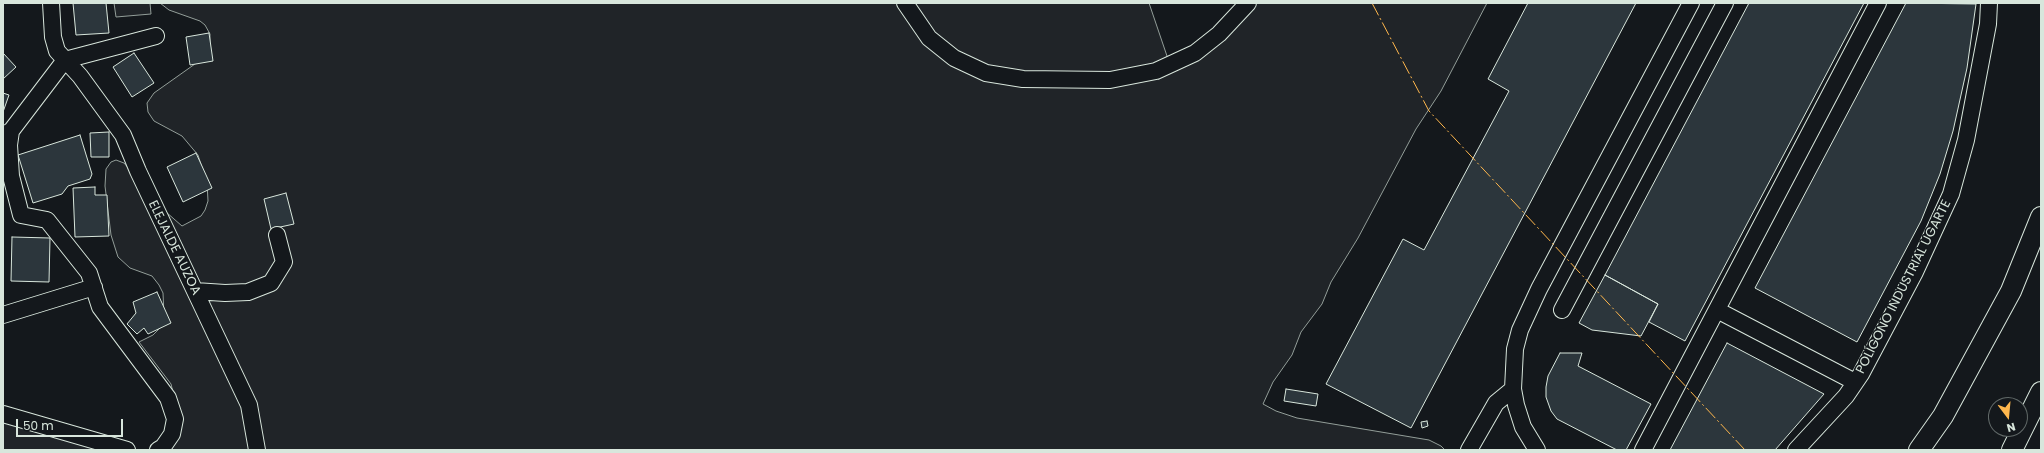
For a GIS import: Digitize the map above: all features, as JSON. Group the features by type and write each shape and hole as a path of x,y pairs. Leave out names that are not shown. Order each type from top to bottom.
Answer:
{"main road":[{"path":"1919,450 1943,416 2011,291 2041,217"},
{"path":"2012,450 2041,392"}],"street":[{"name":"ELEJALDE AUZOA","path":"51,3 53,38 58,51 90,88 123,135 138,172 249,405 257,450"},
{"path":"905,3 929,38 954,58 986,73 1023,79 1110,80 1156,71 1195,53 1219,34 1248,3"},
{"path":"1537,450 1524,427 1516,405 1513,389 1515,349 1520,330 1539,289 1691,3"},
{"path":"1562,310 1725,3"},
{"path":"1643,450 1878,3"},
{"name":"POLÍGONO INDUSTRIAL UGARTE","path":"1796,450 1846,396 1855,382 1915,272 1951,194 1966,140 1988,24 1989,3"},
{"path":"156,36 65,60 7,133 11,176 21,215 47,220 89,273 100,307 168,398 175,419 172,434 163,447 158,450"},
{"path":"195,291 225,293 248,292 271,283 284,262 277,235"},
{"path":"3,315 94,288"},
{"name":"POLÍGONO INDUSTRIAL UGARTE","path":"1717,310 1855,382"},
{"path":"1469,450 1496,403 1513,389"},
{"path":"3,414 127,450"}],"shaded area":[{"path":"114,3 150,3 151,14 116,17"},
{"path":"160,3 1149,3 1168,59 1179,56 1210,34 1239,3 1487,3 1441,91 1416,129 1358,238 1331,282 1322,304 1301,332 1292,355 1273,382 1263,404 1276,411 1297,418 1429,440 1441,446 1445,450 160,450 179,417 171,384 139,342 153,335 162,326 164,316 163,293 152,276 130,268 118,257 111,235 105,186 106,169 111,162 116,160 124,163 166,212 182,226 201,216 208,201 207,183 198,155 182,136 154,121 148,112 147,103 154,93 202,59 210,49 210,34 205,25 200,21 169,10"},
{"path":"3,417 110,450 3,450"}],"building":[{"path":"73,3 106,3 109,33 76,35"},
{"path":"1528,3 1636,3 1411,428 1326,384 1403,239 1424,250 1509,91 1488,79"},
{"path":"1749,3 1864,3 1685,341 1649,322 1658,304 1605,275"},
{"path":"1906,3 1976,4 1967,68 1953,131 1940,174 1921,221 1857,342 1755,288"},
{"path":"209,33 213,61 190,65 186,37"},
{"path":"3,53 16,67 3,79"},
{"path":"134,53 154,83 132,97 113,67"},
{"path":"3,93 9,95 3,112"},
{"path":"109,132 109,157 91,157 90,133"},
{"path":"80,135 92,174 90,179 68,186 62,194 33,203 18,155"},
{"path":"196,153 212,188 183,202 167,167"},
{"path":"95,187 95,195 107,195 109,236 75,237 73,188"},
{"path":"286,193 294,224 271,229 264,199"},
{"path":"12,237 50,238 49,282 11,281"},
{"path":"1605,275 1658,304 1641,336 1592,330 1579,323"},
{"path":"157,292 171,323 148,334 144,328 137,334 127,324 136,313 133,302"},
{"path":"1727,343 1824,394 1775,450 1670,450"},
{"path":"1560,353 1582,353 1578,366 1651,404 1626,450 1617,450 1557,419 1551,411 1546,397 1546,387 1548,376"},
{"path":"1286,389 1318,394 1316,406 1284,401"},
{"path":"1427,421 1428,426 1422,428 1421,422"}],"power":[{"path":"1372,3 1429,111 1745,450"}]}
